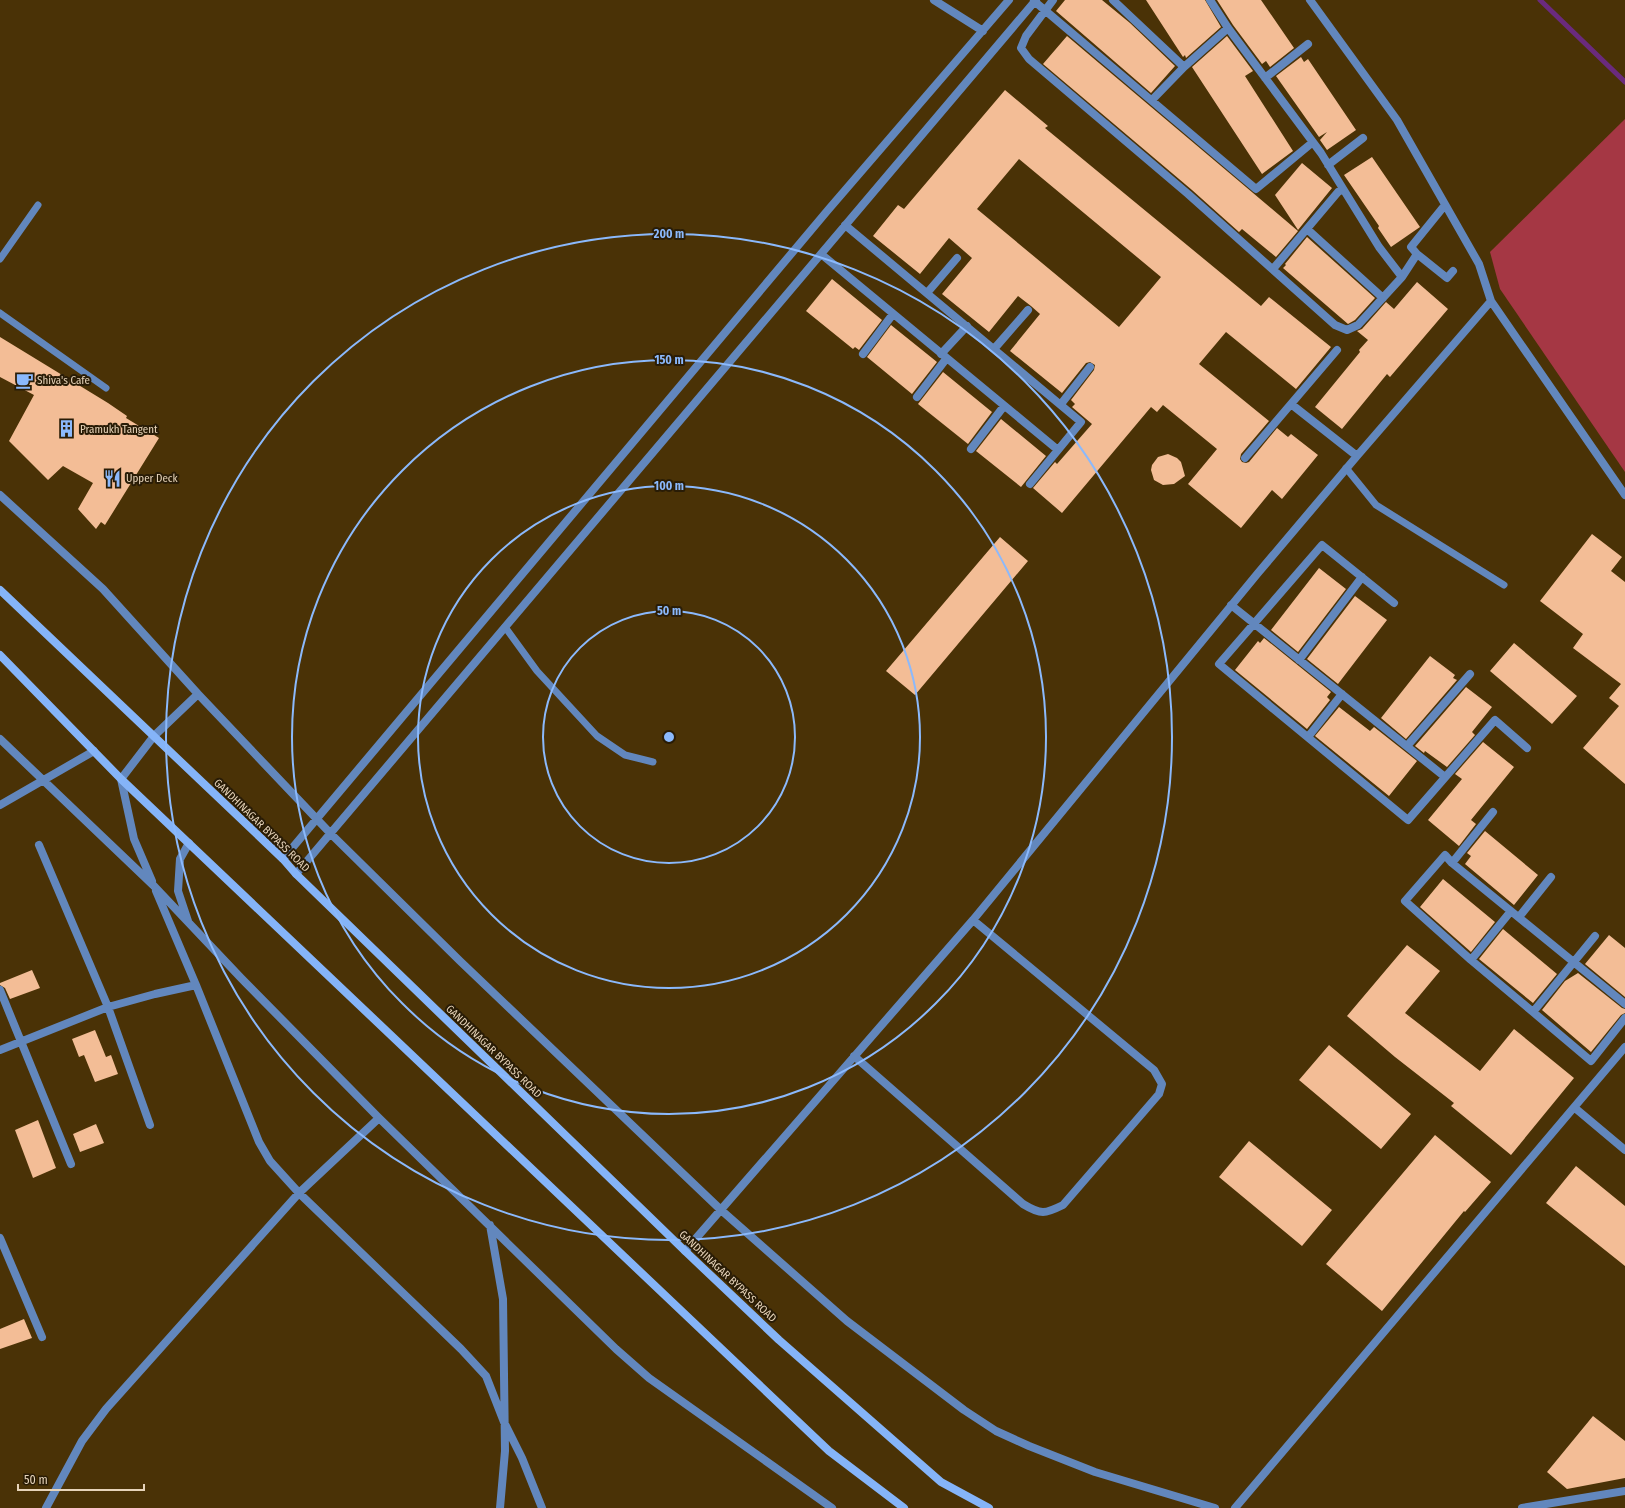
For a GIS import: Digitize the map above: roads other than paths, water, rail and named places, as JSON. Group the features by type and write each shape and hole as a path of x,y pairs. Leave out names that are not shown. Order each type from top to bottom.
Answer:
{"main road":[{"name":"GANDHINAGAR BYPASS ROAD","path":"0,590 283,859 296,874 685,1251 779,1340 941,1482 989,1508"},
{"path":"0,655 122,779 829,1451 904,1508"}],"street":[{"path":"934,0 983,31"},
{"path":"283,859 828,210 1009,0"},
{"path":"1053,0 1026,36 1021,48 1029,59 1188,194 1335,325 1347,330 1358,325 1402,277 1417,254"},
{"path":"1113,0 1184,67"},
{"path":"1210,0 1228,28 1313,142 1379,247 1402,277"},
{"path":"1310,0 1397,120 1479,264 1491,301 1625,495"},
{"path":"296,874 1035,1 1256,189 1313,142"},
{"path":"1152,100 1184,67 1228,28"},
{"path":"1265,78 1308,44"},
{"path":"1328,164 1363,138"},
{"path":"1273,269 1338,192 1343,189"},
{"path":"1445,205 1411,247 1417,254 1447,278 1453,271"},
{"path":"846,224 1082,422 1030,484"},
{"path":"1307,229 1383,298"},
{"path":"821,254 1058,450"},
{"path":"927,293 957,258"},
{"path":"685,1251 973,920 1346,468 1491,301"},
{"path":"994,349 1028,310"},
{"path":"863,354 893,314"},
{"path":"917,397 967,326"},
{"path":"1245,458 1337,350"},
{"path":"1060,404 1090,366"},
{"path":"1291,404 1357,456"},
{"path":"971,449 1004,406"},
{"path":"0,495 103,589 198,694 331,834 460,961 721,1210 847,1321 964,1410 996,1431 1029,1446 1095,1472 1215,1508"},
{"path":"1394,603 1322,544 1219,664 1408,820 1495,720 1527,748"},
{"path":"1299,660 1362,577"},
{"path":"1231,606 1445,776"},
{"path":"1407,746 1470,674"},
{"path":"198,694 154,736 122,779 134,839 196,985 259,1142 270,1161 299,1193 462,1349 486,1376 504,1422 522,1458 542,1508"},
{"path":"1308,737 1342,694"},
{"path":"0,738 43,781 153,885 189,924 379,1118 616,1349 649,1378 832,1508"},
{"path":"0,805 94,751"},
{"path":"1452,863 1493,812"},
{"path":"189,843 180,859 178,891 189,924"},
{"path":"39,845 108,1007 150,1125"},
{"path":"1625,1004 1452,863 1445,855 1405,901 1471,960 1591,1061 1625,1018"},
{"path":"1519,917 1551,878"},
{"path":"1471,960 1511,911"},
{"path":"854,1056 1023,1204 1034,1211 1048,1213 1063,1205 1160,1094 1162,1084 1154,1070 973,920"},
{"path":"1533,1012 1595,936"},
{"path":"0,1050 108,1007 155,994 196,985"},
{"path":"0,990 71,1164"},
{"path":"1235,1508 1575,1108 1625,1047"},
{"path":"1575,1108 1625,1150"},
{"path":"46,1508 82,1441 106,1409 299,1193 379,1118"},
{"path":"490,1225 503,1299 505,1451 500,1508"},
{"path":"0,1238 42,1337"},
{"path":"1522,1508 1625,1491"}],"lane":[{"path":"0,259 38,205"},
{"path":"0,313 106,388"},
{"path":"1346,468 1376,505 1504,585"},
{"path":"505,627 537,671 597,736 624,756 653,762"}],"waterway":[{"path":"1540,0 1625,82"}],"place":[{"name":"Shiva's Cafe","path":"24,380"},
{"name":"Pramukh Tangent","path":"67,429"},
{"name":"Upper Deck","path":"113,478"}]}
